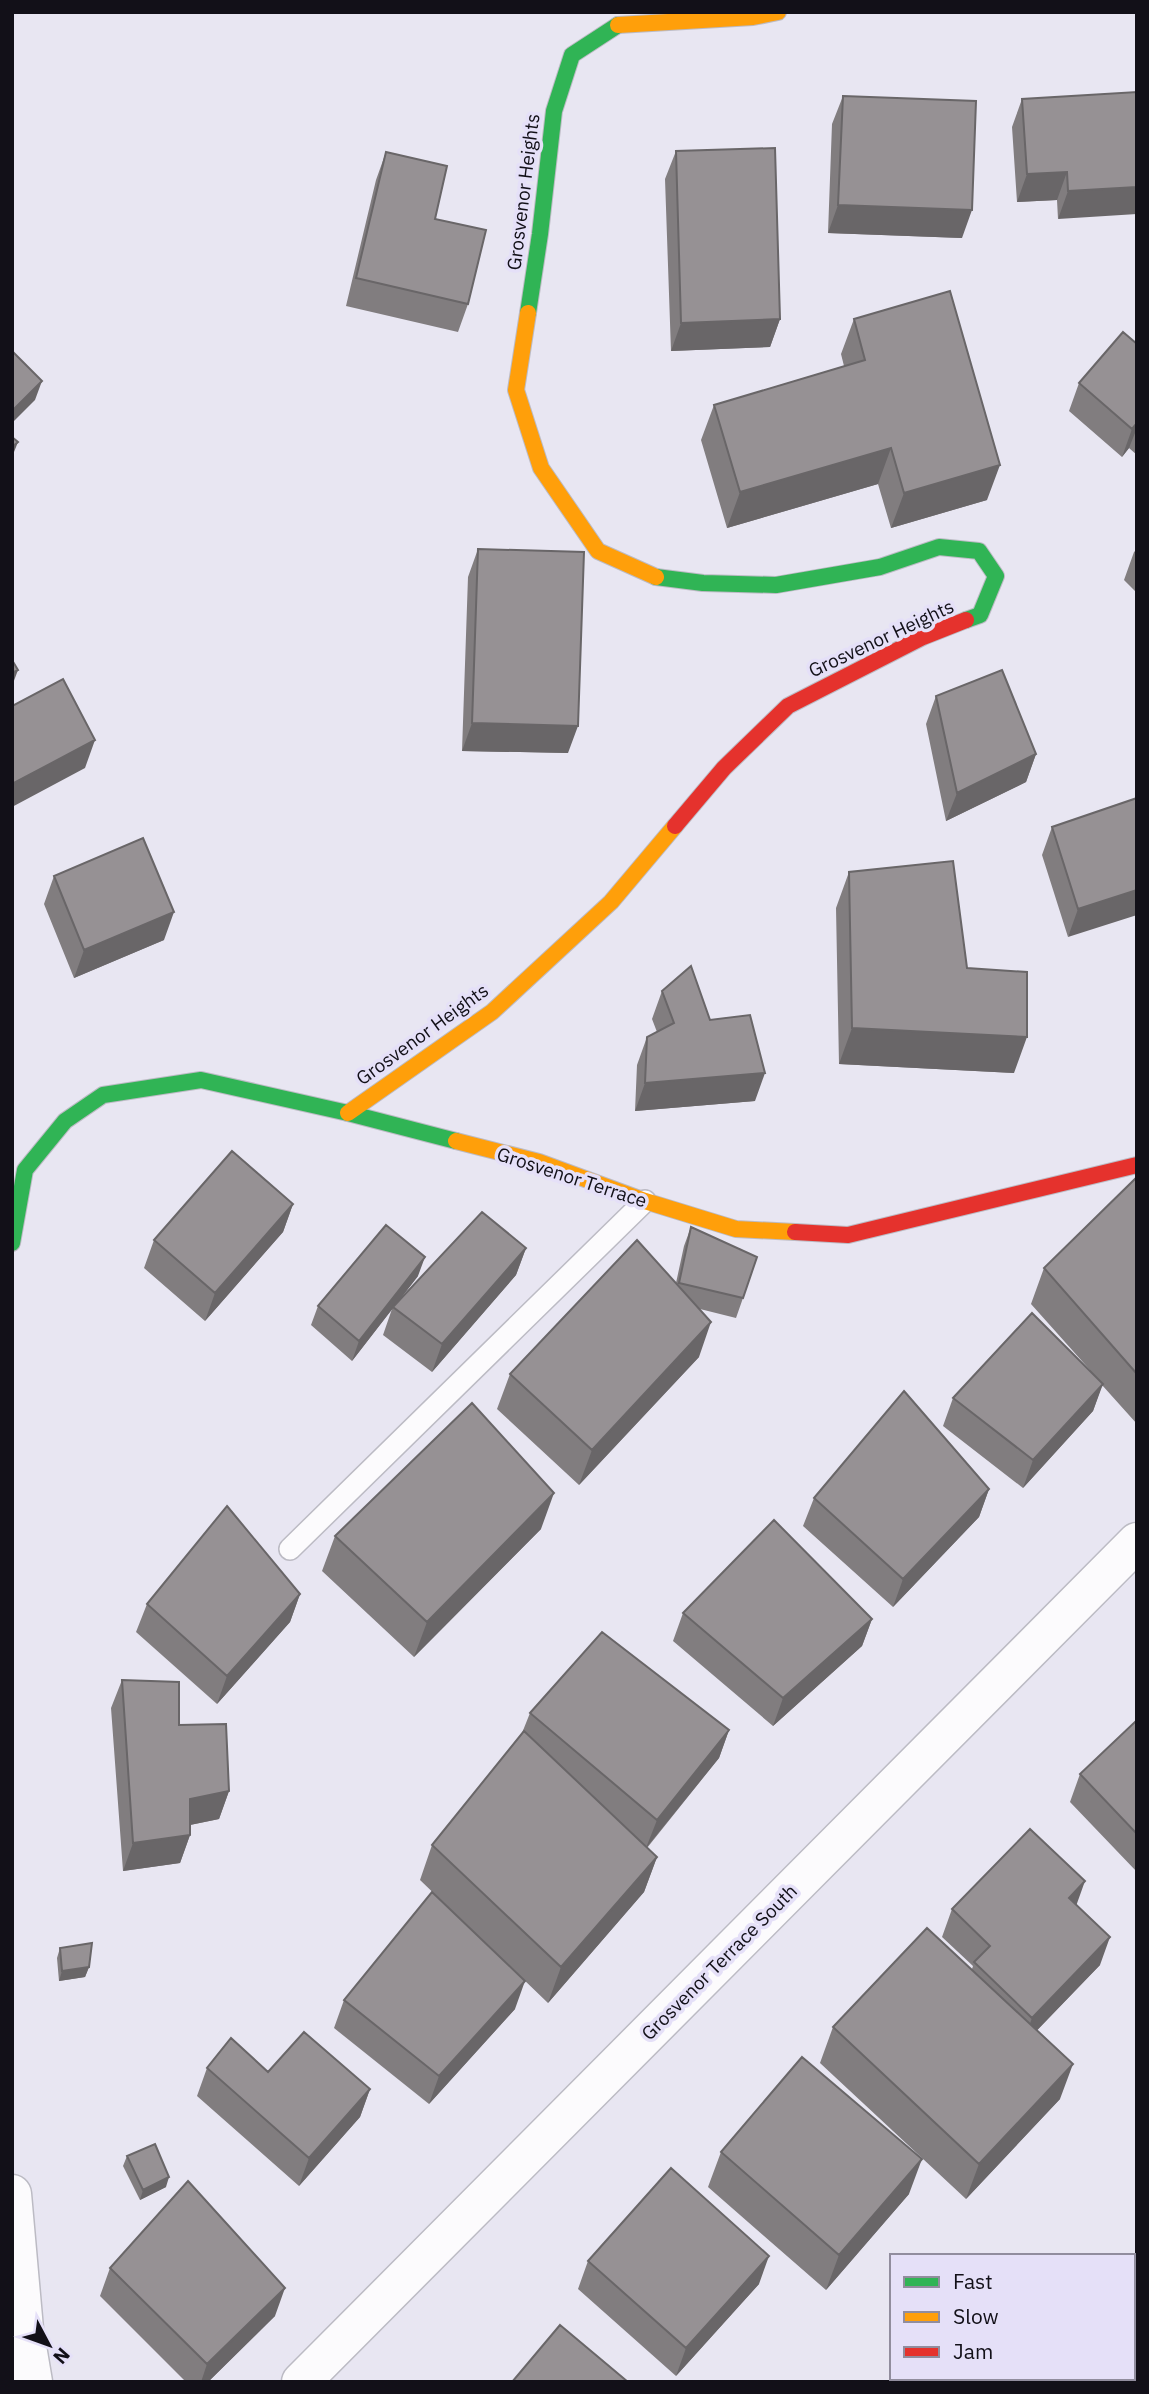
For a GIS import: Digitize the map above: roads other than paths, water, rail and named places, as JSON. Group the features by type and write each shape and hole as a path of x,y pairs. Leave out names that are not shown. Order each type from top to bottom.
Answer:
{"street":[{"name":"Grosvenor Heights","path":"348,1113 492,1012 611,902 724,768 788,706 923,637 980,615 996,576 979,551 939,547 880,567 776,585 703,583 652,576 598,551 541,468 516,390 540,234 554,111 572,55 617,25 753,17 779,12"},
{"name":"Grosvenor Terrace","path":"12,1243 25,1170 65,1121 103,1095 201,1080 348,1113 539,1161 645,1201 736,1229 848,1235 1137,1165"},
{"name":"Grosvenor Terrace South","path":"301,2382 1137,1542"},
{"path":"12,2194 24,2329 33,2382"}],"lane":[{"path":"290,1549 645,1201"}]}
